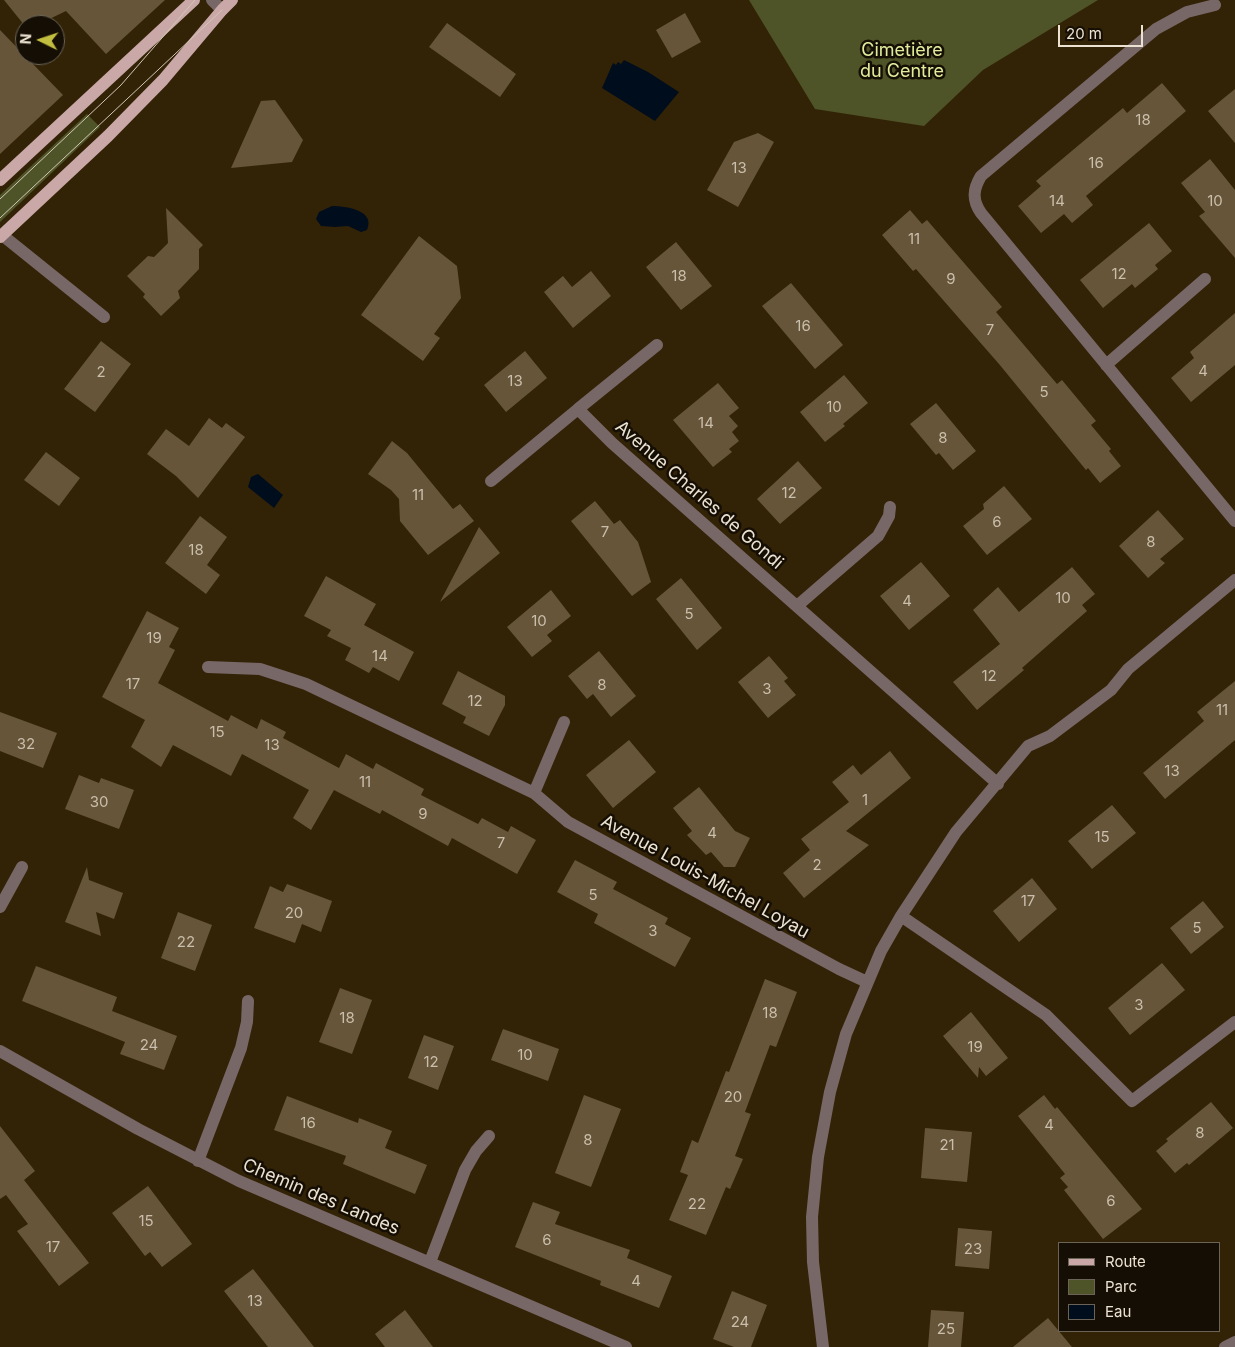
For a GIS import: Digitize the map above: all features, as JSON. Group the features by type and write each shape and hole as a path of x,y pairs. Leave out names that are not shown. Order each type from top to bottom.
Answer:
{"main road":[{"path":"0,180 194,0"},
{"path":"1,236 108,136 156,87 232,0"}],"street":[{"path":"212,0 222,10"},
{"path":"1215,5 1187,12 1156,29 981,176 974,191 976,206 981,213 1235,521"},
{"path":"1,236 104,316"},
{"path":"1106,365 1205,279"},
{"path":"491,482 657,345"},
{"name":"Avenue Charles de Gondi","path":"578,409 612,444 998,784"},
{"path":"798,606 878,536 889,516 890,508"},
{"path":"823,1347 813,1262 812,1217 818,1157 834,1075 846,1034 881,951 901,916 956,832 1028,746 1050,736 1112,690 1128,669 1235,580"},
{"name":"Avenue Louis-Michel Loyau","path":"208,667 260,669 306,684 534,793 568,822 839,970 867,982"},
{"path":"534,793 564,722"},
{"path":"0,907 22,867"},
{"path":"901,916 1046,1015 1132,1101 1235,1022"},
{"path":"198,1161 241,1048 247,1022 248,1001"},
{"name":"Chemin des Landes","path":"0,1051 138,1129 239,1181 626,1347"},
{"path":"430,1262 465,1170 476,1151 489,1136"},
{"path":"1224,1347 1235,1342"}],"green space":[{"name":"Cimetière du Centre","path":"749,0 1098,0 983,70 924,126 815,109"},
{"path":"87,114 100,127 0,222 0,195"}],"water":[{"path":"624,60 648,72 679,92 655,121 602,88 613,63 616,65 618,62 621,64"},
{"path":"332,206 358,210 367,218 369,223 367,230 361,232 348,226 321,226 316,219 319,212"},
{"path":"258,474 283,495 274,508 248,487 251,477"}],"building":[{"path":"4,0 165,0 106,54 66,11 58,15 16,15"},
{"path":"685,13 701,42 672,58 656,30"},
{"path":"447,23 516,74 500,97 429,47"},
{"path":"0,30 15,45 15,65 34,65 63,95 0,154"},
{"path":"1162,83 1186,111 1086,196 1093,205 1072,223 1064,214 1041,233 1018,206 1041,186 1036,181 1123,108 1127,113"},
{"path":"1235,89 1235,143 1208,111"},
{"path":"275,100 303,140 292,162 231,168 261,101"},
{"path":"758,133 774,142 738,207 707,190 734,142"},
{"path":"1210,159 1235,190 1235,258 1199,216 1205,212 1181,183"},
{"path":"166,208 203,245 199,249 199,269 178,291 180,298 161,316 143,297 145,294 127,276 148,256 154,257 168,243"},
{"path":"910,210 922,224 927,220 1002,307 996,312 1057,384 1062,380 1096,421 1091,425 1111,449 1109,451 1121,466 1100,483 1088,468 1086,470 999,364 916,269 913,271 882,235"},
{"path":"1149,223 1172,251 1155,265 1158,269 1135,288 1132,284 1103,308 1080,280"},
{"path":"419,236 457,266 461,298 434,334 440,338 423,361 361,315"},
{"path":"676,242 712,286 681,310 646,267"},
{"path":"591,271 611,296 573,328 544,292 563,276 572,287"},
{"path":"791,283 843,345 815,369 762,306"},
{"path":"1235,313 1235,365 1191,402 1171,378 1194,358 1190,352"},
{"path":"101,341 131,364 95,412 64,389"},
{"path":"525,351 547,378 506,412 484,385"},
{"path":"844,375 868,403 843,424 845,426 825,442 800,412"},
{"path":"718,383 739,408 729,416 738,426 732,432 739,441 729,449 732,452 713,467 673,420"},
{"path":"936,403 976,451 953,470 939,453 936,455 910,424"},
{"path":"209,418 222,428 226,423 245,437 198,498 176,476 147,454 166,429 189,446"},
{"path":"392,441 407,453 453,509 460,504 474,521 428,555 400,521 399,499 391,490 368,474"},
{"path":"46,452 80,478 59,506 24,480"},
{"path":"798,461 822,488 780,524 757,499"},
{"path":"1004,486 1032,519 987,555 963,526 984,509 983,504"},
{"path":"595,501 614,524 620,520 638,542 651,582 632,596 571,521"},
{"path":"1158,510 1184,539 1160,559 1165,563 1148,578 1119,546"},
{"path":"200,516 227,537 207,565 220,575 206,594 165,563"},
{"path":"479,527 500,553 440,602"},
{"path":"921,562 950,596 909,630 880,596"},
{"path":"1072,567 1095,594 1082,605 1087,611 1022,668 1024,670 977,710 953,682 1000,644 973,610 998,587 1019,612"},
{"path":"326,576 376,604 364,625 414,652 399,681 373,667 369,673 345,660 351,648 327,636 331,630 304,616"},
{"path":"681,578 722,628 697,650 656,599"},
{"path":"551,590 571,616 547,635 552,641 532,657 507,627"},
{"path":"147,611 179,628 169,647 175,650 158,683 228,721 231,715 257,729 261,719 286,732 283,738 339,768 346,754 373,769 376,763 424,789 421,795 478,824 482,818 508,832 511,826 536,840 517,874 452,838 448,846 382,810 380,814 334,790 311,830 293,818 309,790 242,754 231,776 173,745 161,767 131,747 145,720 102,697"},
{"path":"599,651 636,696 611,717 593,694 587,699 568,676"},
{"path":"769,656 788,678 784,681 796,695 768,718 738,682"},
{"path":"458,671 505,696 505,705 489,736 463,723 466,717 442,704"},
{"path":"1235,681 1235,740 1165,799 1143,773 1204,721 1197,712"},
{"path":"0,712 57,733 43,768 0,751"},
{"path":"629,740 656,772 613,808 586,775"},
{"path":"890,751 911,778 846,831 869,845 804,898 783,873 810,850 801,839 849,802 832,782 853,765 861,775"},
{"path":"79,775 99,783 101,778 134,790 119,829 65,809"},
{"path":"699,787 735,831 750,838 735,867 724,867 711,852 706,855 687,835 692,831 673,808"},
{"path":"1112,805 1136,833 1092,869 1068,841"},
{"path":"575,860 617,882 613,889 668,918 665,924 691,938 675,967 594,923 598,914 557,892"},
{"path":"87,867 89,880 123,893 114,919 96,912 101,936 65,922"},
{"path":"1032,878 1057,909 1019,942 993,911"},
{"path":"287,884 332,901 321,932 302,924 295,943 254,928 270,886 283,892"},
{"path":"1203,901 1224,927 1191,954 1170,928"},
{"path":"178,912 212,925 195,971 161,958"},
{"path":"1162,963 1185,990 1130,1035 1108,1008"},
{"path":"36,966 117,997 112,1011 177,1036 164,1070 120,1054 125,1042 22,1001"},
{"path":"765,979 797,992 776,1047 770,1045 745,1112 751,1114 735,1156 743,1159 730,1189 726,1187 706,1235 669,1220 688,1175 680,1172 692,1140 698,1143 726,1071 729,1072"},
{"path":"340,988 372,1000 352,1054 319,1042"},
{"path":"971,1012 1008,1058 986,1076 979,1067 978,1078 943,1036"},
{"path":"503,1029 559,1049 548,1081 491,1060"},
{"path":"424,1035 454,1046 438,1090 408,1078"},
{"path":"584,1095 621,1109 591,1187 555,1173"},
{"path":"1044,1095 1055,1109 1057,1107 1142,1209 1103,1239 1064,1190 1068,1187 1060,1178 1065,1174 1018,1116"},
{"path":"287,1096 358,1123 359,1118 392,1131 385,1148 427,1165 415,1194 343,1164 346,1156 274,1130"},
{"path":"1211,1102 1233,1128 1189,1165 1187,1163 1175,1173 1156,1151 1168,1141 1166,1139"},
{"path":"0,1126 35,1171 24,1180 89,1263 59,1286 17,1231 28,1224 6,1195 0,1199"},
{"path":"925,1128 972,1132 967,1182 921,1178"},
{"path":"148,1186 192,1244 162,1267 150,1252 145,1256 112,1213"},
{"path":"533,1202 560,1212 555,1224 630,1250 627,1258 672,1276 659,1308 600,1285 601,1281 515,1247"},
{"path":"958,1228 992,1231 989,1269 955,1266"},
{"path":"253,1269 314,1347 268,1347 224,1291"},
{"path":"732,1291 767,1305 751,1347 734,1347 713,1339"},
{"path":"405,1310 433,1347 385,1347 375,1334"},
{"path":"931,1310 964,1312 961,1347 928,1347"},
{"path":"1048,1318 1072,1347 1013,1347"}],"tram line":[{"path":"0,199 121,85 195,0"},
{"path":"0,218 222,10"}]}
